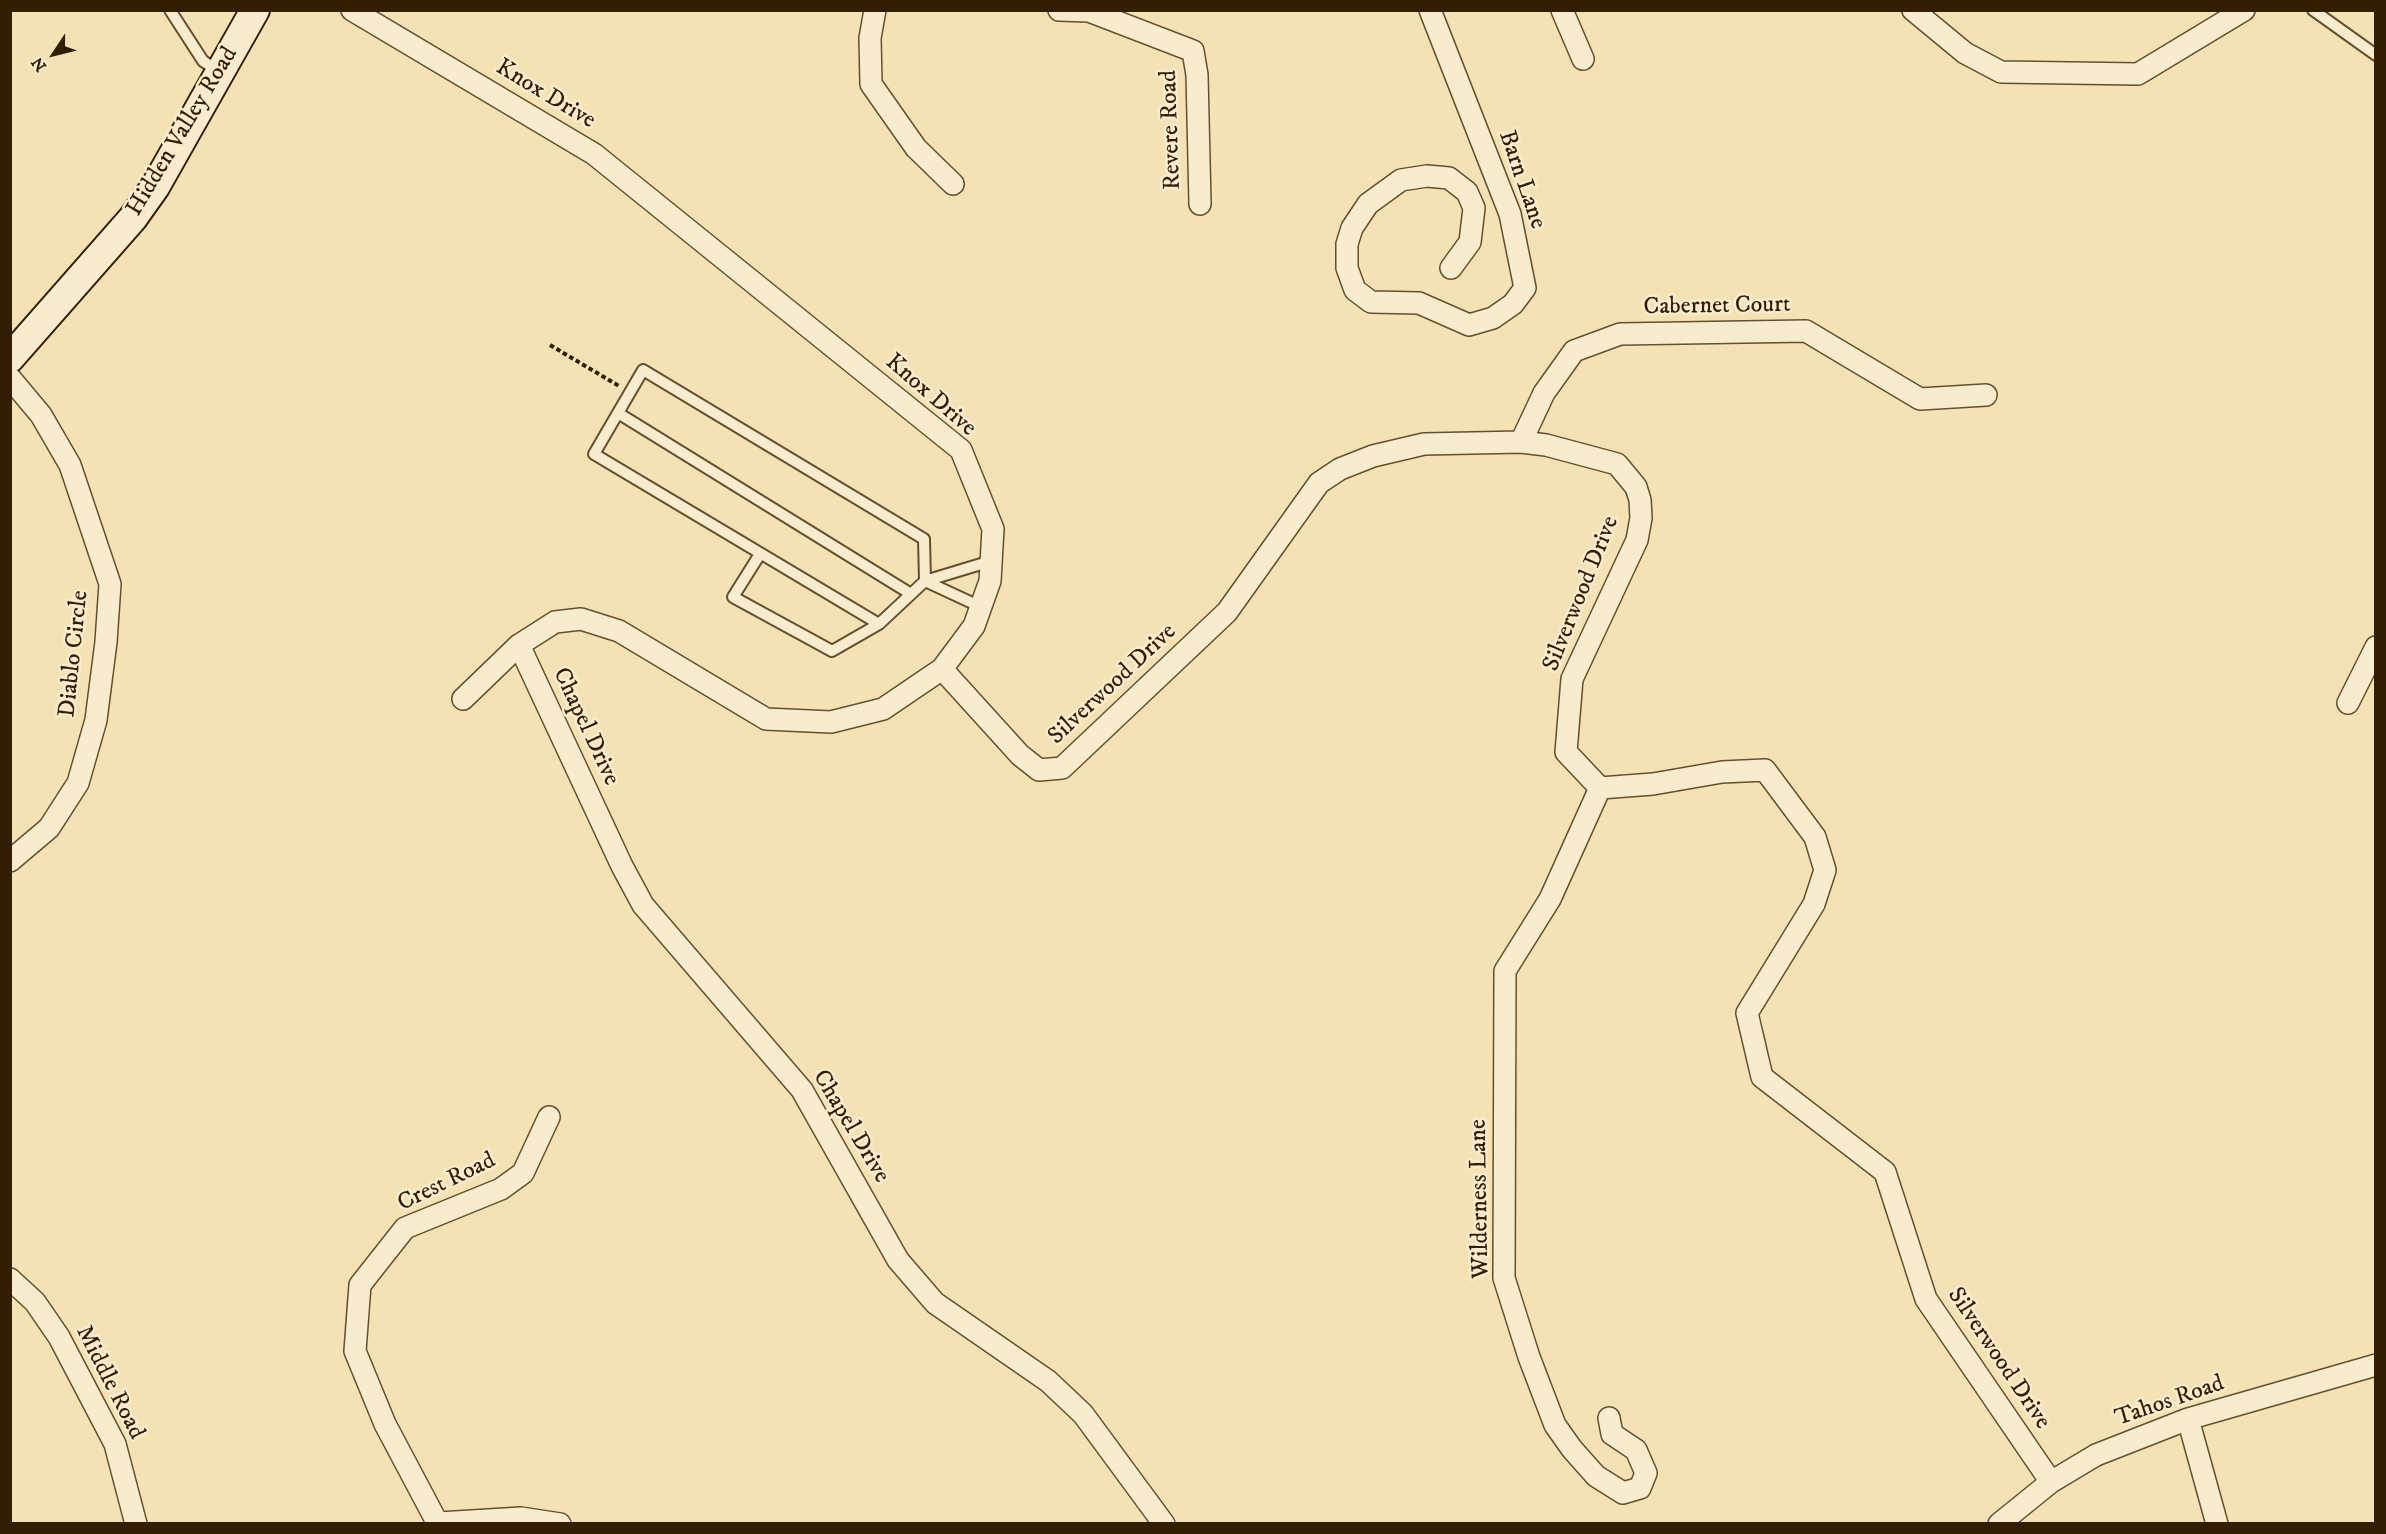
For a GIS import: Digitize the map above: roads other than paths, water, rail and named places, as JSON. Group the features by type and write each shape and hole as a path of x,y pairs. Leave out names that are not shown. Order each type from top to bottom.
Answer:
{"street":[{"name":"Hidden Valley Road","path":"10,358 134,218 155,187 255,10"},
{"name":"Knox Drive","path":"352,10 594,154 961,450 993,529 990,581 981,607 974,626 942,669 884,709 831,722 766,719 619,631 581,619 555,622 519,645"},
{"path":"875,10 870,38 871,84 916,148 953,184"},
{"name":"Revere Road","path":"1059,10 1089,11 1193,51 1197,75 1200,204"},
{"name":"Barn Lane","path":"1431,10 1510,214 1525,288 1514,304 1493,318 1469,325 1419,303 1371,302 1355,290 1347,268 1347,244 1352,228 1368,204 1401,180 1427,176 1449,178 1467,192 1474,208 1470,242 1451,268"},
{"path":"1562,10 1583,59"},
{"path":"1913,10 1965,52 2001,72 2138,74 2244,10"},
{"name":"Cabernet Court","path":"1521,442 1544,393 1574,351 1620,334 1806,331 1920,399 1986,395"},
{"name":"Diablo Circle","path":"10,378 41,415 70,465 110,584 106,642 96,720 78,783 49,828 10,861"},
{"name":"Silverwood Drive","path":"942,669 1020,755 1039,770 1062,768 1227,612 1319,483 1340,469 1372,456 1424,444 1521,442 1546,445 1617,464 1636,487 1640,500 1641,518 1637,540 1572,679 1566,752 1600,788 1653,784 1722,771 1766,770 1815,837 1825,870 1814,904 1747,1013 1762,1077 1885,1172 1926,1299 2051,1482"},
{"path":"463,699 519,645"},
{"name":"Chapel Drive","path":"519,645 622,866 644,905 802,1090 898,1260 935,1302 1048,1381 1083,1414 1164,1524"},
{"path":"2349,703 2376,647"},
{"name":"Wilderness Lane","path":"1600,788 1550,899 1505,971 1504,1278 1529,1357 1555,1425 1596,1476 1623,1493 1640,1488 1646,1473 1636,1450 1612,1434 1609,1418"},
{"name":"Crest Road","path":"438,1523 385,1424 355,1351 360,1285 405,1228 501,1189 523,1173 549,1117"},
{"name":"Middle Road","path":"10,1279 35,1302 58,1337 115,1444 136,1524"},
{"name":"Tahos Road","path":"1999,1524 2051,1482 2096,1455 2188,1419 2376,1365"},
{"path":"2188,1419 2217,1524"},
{"path":"438,1523 521,1518 560,1524"}],"lane":[{"path":"170,10 203,61 220,72"},
{"path":"2313,10 2376,55"},
{"path":"879,624 594,454 643,370 924,539 925,581"},
{"path":"618,414 911,594"},
{"path":"760,554 733,597 832,651 879,624 925,581 991,561"},
{"path":"925,581 981,607"}]}
